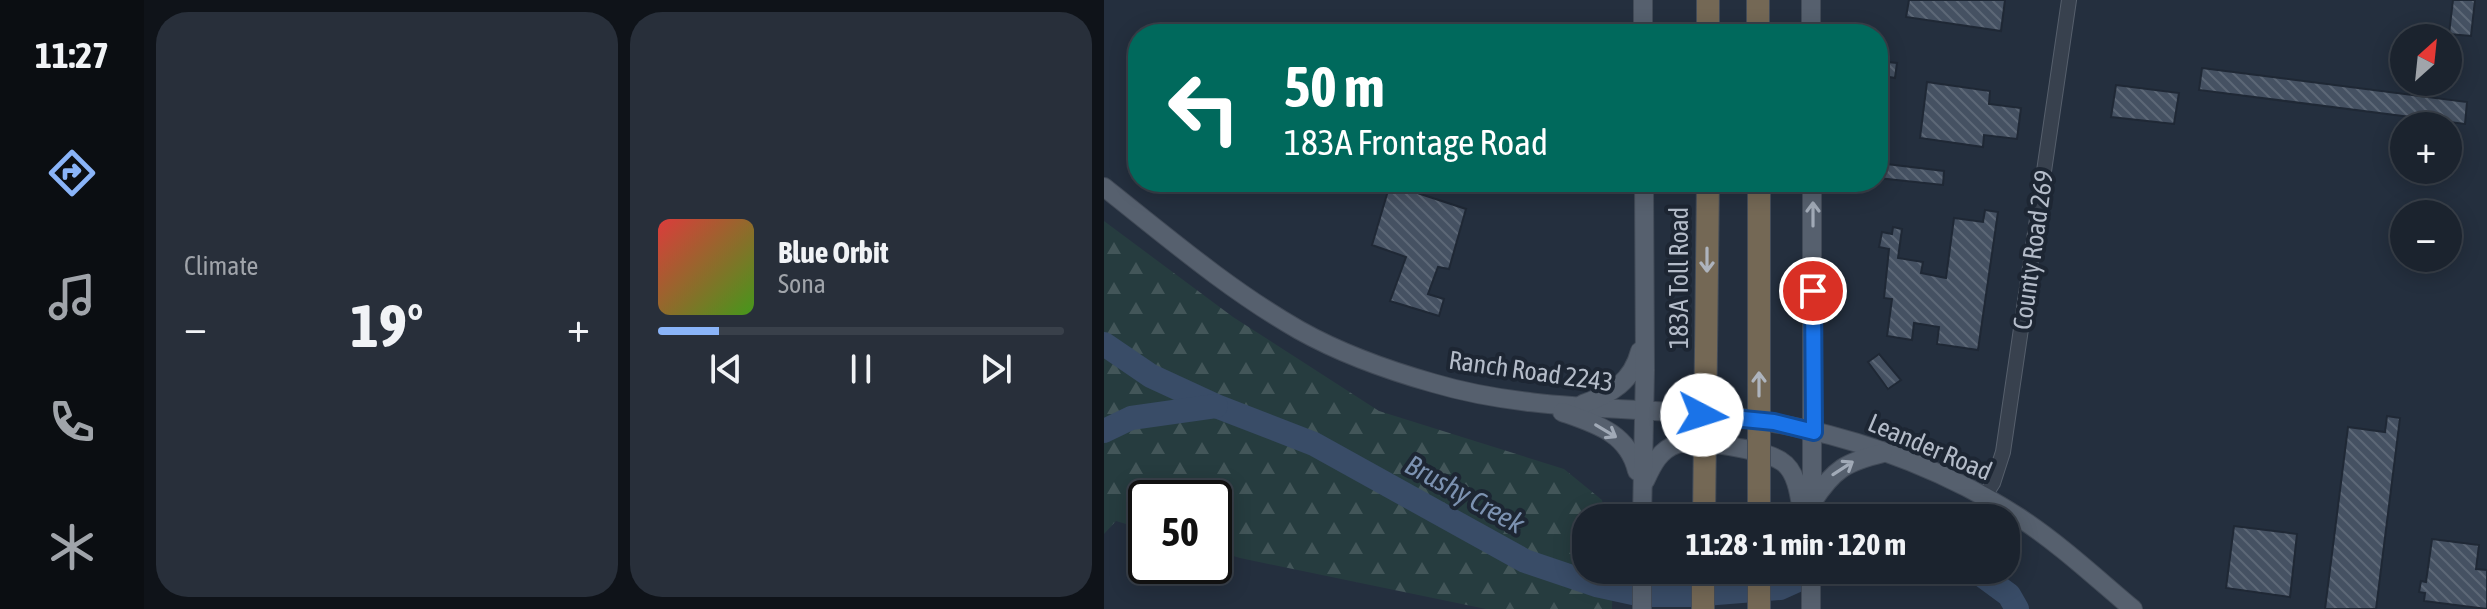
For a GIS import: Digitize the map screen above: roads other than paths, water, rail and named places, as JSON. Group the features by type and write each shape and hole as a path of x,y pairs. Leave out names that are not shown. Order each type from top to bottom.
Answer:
{"highway":[{"path":"1708,0 1708,24"},
{"path":"1758,0 1758,24"},
{"name":"183A Toll Road","path":"1704,504 1708,192"},
{"path":"1759,192 1759,504"},
{"path":"1703,584 1703,609"},
{"path":"1759,584 1759,609"}],"main road":[{"path":"1643,0 1643,24"},
{"path":"1811,0 1811,24"},
{"name":"Ranch Road 2243","path":"1104,187 1260,307 1301,331 1389,370 1483,395 1539,403 1745,419 1814,432"},
{"path":"1642,504 1644,192"},
{"path":"1808,504 1814,432 1812,192"},
{"path":"1577,406 1609,394 1623,383 1638,359 1645,325"},
{"path":"1539,403 1601,426 1616,436 1633,456 1642,490"},
{"name":"Leander Road","path":"1814,432 1885,452 1984,497 2060,547 2133,609"},
{"path":"1642,490 1655,460 1678,443 1731,445 1783,461 1805,504"},
{"path":"1812,504 1827,480 1845,464 1885,452"},
{"path":"1642,584 1642,609"},
{"path":"1811,584 1811,609"}],"street":[{"name":"County Road 269","path":"1984,497 1996,475 2003,452 2069,0"}],"waterway":[{"name":"Brushy Creek","path":"1104,344 1151,376 1216,406 1314,444 1525,561 1572,577"},
{"path":"1104,431 1131,418 1216,406"},
{"name":"Brushy Creek","path":"1593,584 1642,595 1692,595 1780,588 1789,584"},
{"name":"Brushy Creek","path":"1994,584 2009,595 2017,609"}]}
